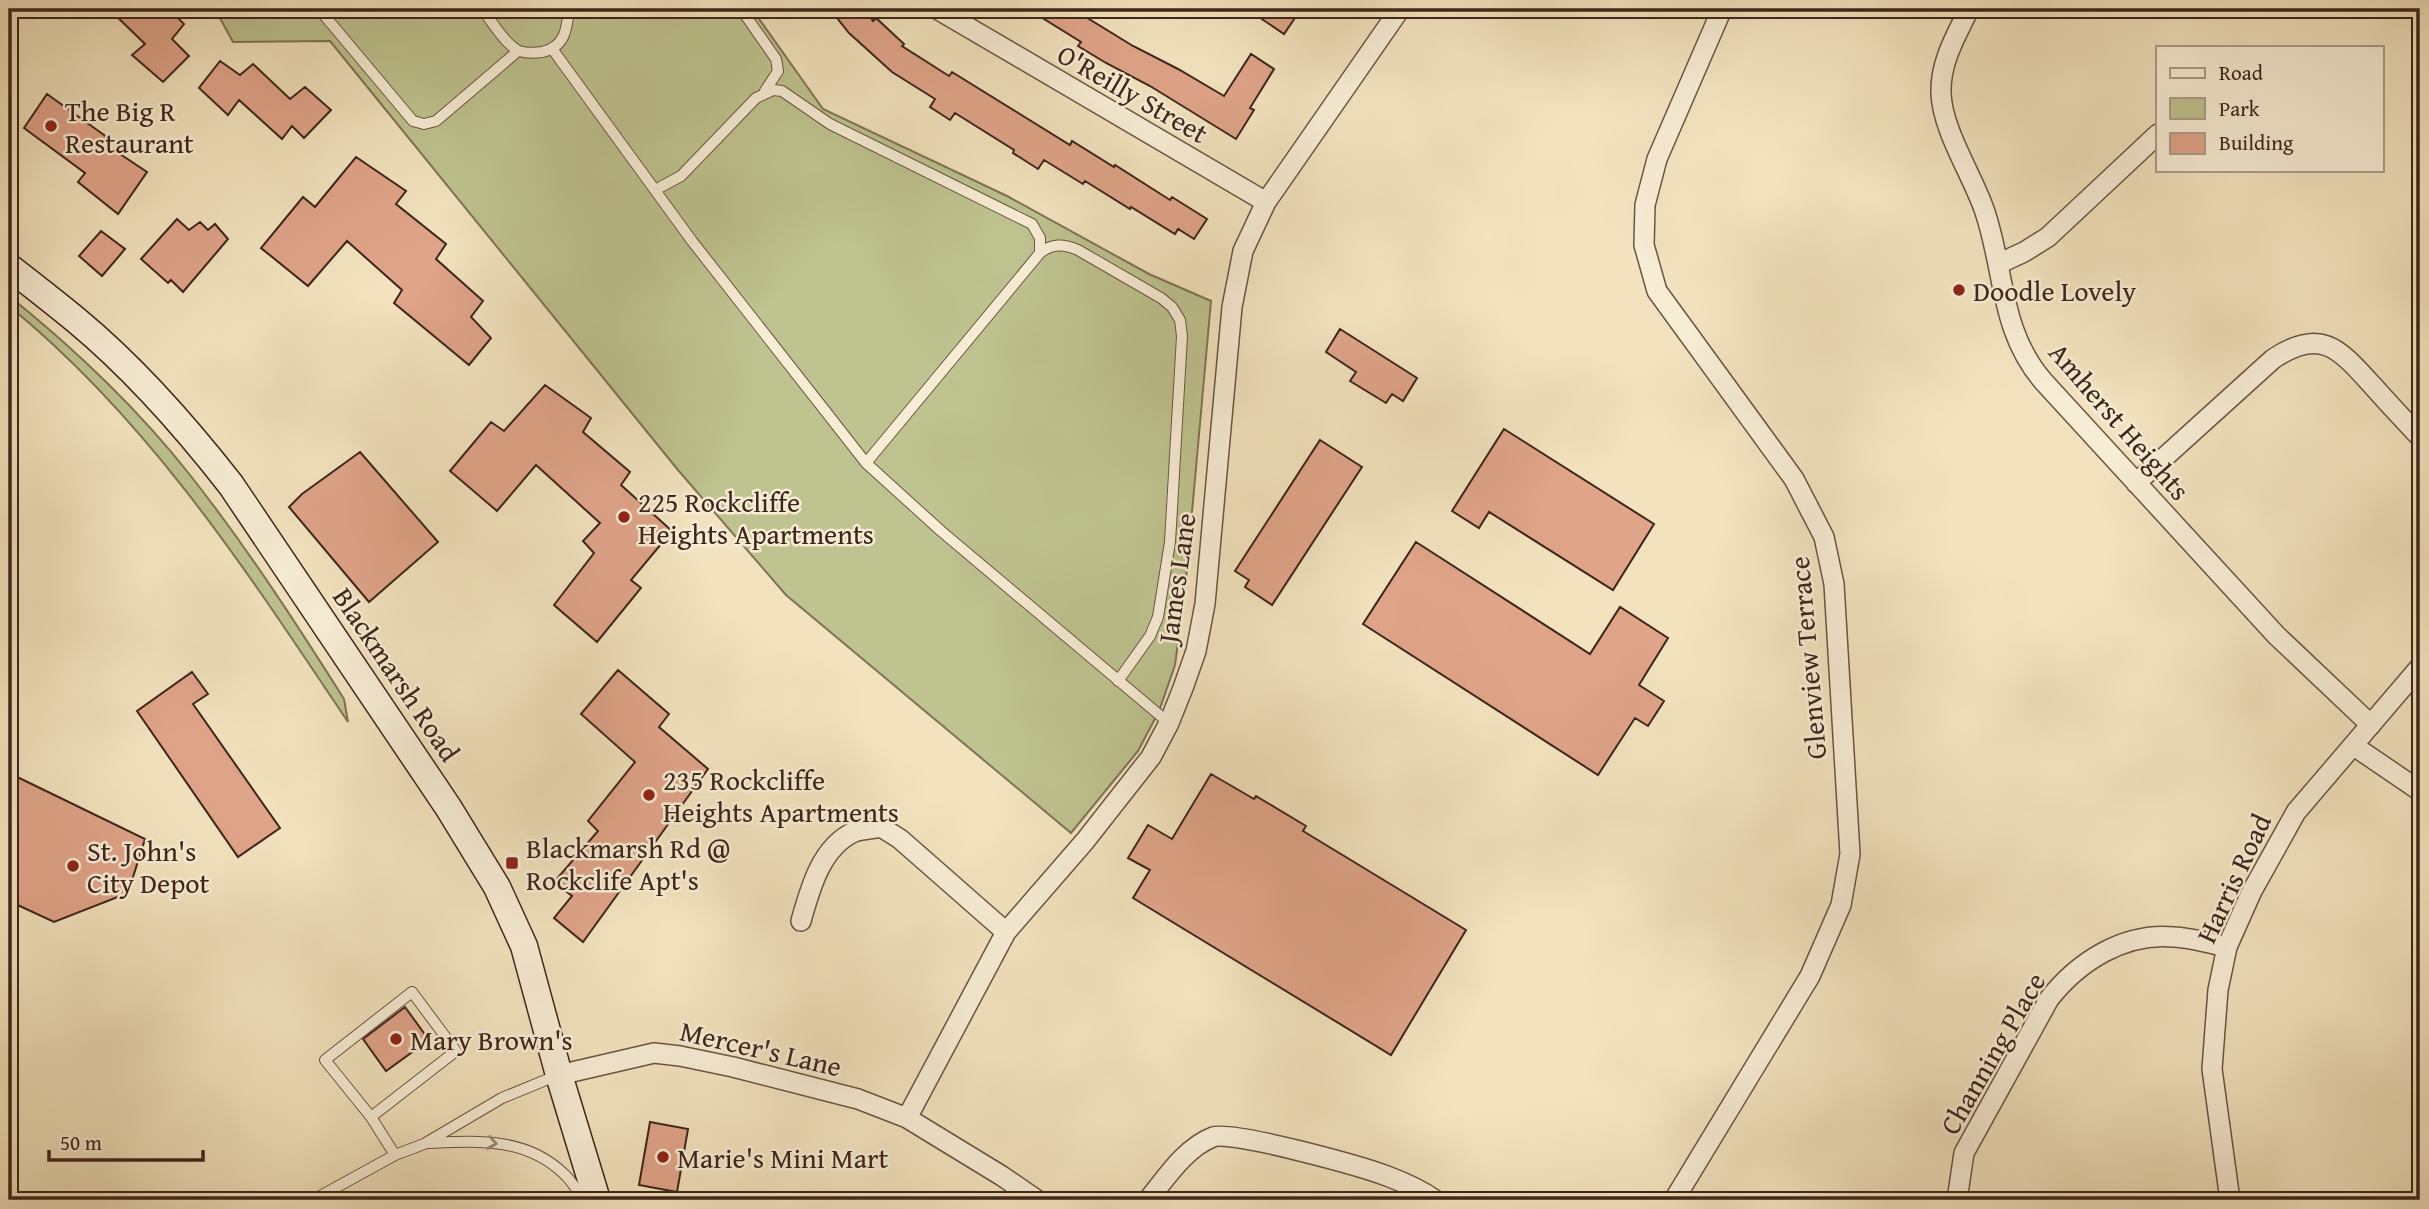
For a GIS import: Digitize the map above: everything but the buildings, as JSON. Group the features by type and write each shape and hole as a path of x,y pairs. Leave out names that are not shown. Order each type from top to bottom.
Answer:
{"street":[{"name":"O'Reilly Street","path":"937,9 1266,202"},
{"name":"Glenview Terrace","path":"1674,1200 1810,976 1841,905 1850,854 1834,584 1824,537 1794,478 1657,291 1644,245 1645,205 1657,159 1722,9"},
{"name":"Amherst Heights","path":"1969,9 1946,57 1941,77 1941,98 1946,119 1986,214 2010,320 2027,360 2043,381 2276,635 2371,725"},
{"name":"James Lane","path":"907,1118 1006,932 1085,841 1150,757 1169,723 1196,651 1205,604 1232,307 1238,270 1250,233 1266,202 1391,12"},
{"path":"1998,264 2048,237 2156,136"},
{"name":"Blackmarsh Road","path":"9,267 78,321 161,403 207,455 231,485 448,807 497,887 524,946 597,1200"},
{"path":"2136,483 2273,359 2290,349 2310,343 2321,344 2341,352 2420,438"},
{"name":"Harris Road","path":"2230,1200 2213,1069 2218,990 2227,947 2252,891 2296,812 2420,667"},
{"path":"2354,747 2420,791"},
{"path":"801,920 815,879 837,843 855,832 881,827 900,839 1006,932"},
{"name":"Channing Place","path":"1957,1200 1964,1153 2049,999 2061,983 2087,961 2129,942 2172,936 2227,947"},
{"name":"Mercer's Lane","path":"559,1075 654,1053 680,1056 858,1099 907,1118 1037,1200"},
{"path":"1148,1200 1174,1166 1193,1149 1215,1136 1247,1138 1385,1175 1435,1200"}],"lane":[{"path":"319,9 418,124 436,121 518,51"},
{"path":"483,9 518,51 535,53 553,50 562,39 568,24 569,9"},
{"path":"741,9 776,59 778,71 774,82 764,93"},
{"path":"553,50 655,190 866,463 941,531 1169,723"},
{"path":"655,190 681,176 755,98 773,90 789,94 805,109 830,124 1032,224 1040,238 1040,253"},
{"path":"866,463 1047,247 1057,245 1078,250 1172,307 1180,320 1182,336 1172,513 1163,595 1150,636 1118,681"},
{"path":"371,1117 456,1051 412,992 325,1060 371,1117 395,1155"},
{"path":"298,1200 315,1200 395,1155 424,1143 502,1098 559,1075"},
{"path":"424,1143 486,1140 533,1152 564,1174 584,1200"}],"green space":[{"path":"215,9 752,9 823,109 1007,196 1149,274 1211,301 1185,590 1175,665 1159,711 1138,751 1071,833 786,595 678,470 330,41 233,42"},
{"path":"9,296 105,381 190,475 251,557 326,670 344,699 348,722 273,610 194,501 107,399 60,351 9,306"}],"place":[{"name":"The Big R Restaurant","path":"51,126"},
{"name":"Doodle Lovely","path":"1959,290"},
{"name":"225 Rockcliffe Heights Apartments","path":"624,517"},
{"name":"235 Rockcliffe Heights Apartments","path":"649,795"},
{"name":"Blackmarsh Rd @ Rockclife Apt's","path":"512,863"},
{"name":"St. John's City Depot","path":"73,866"},
{"name":"Mary Brown's","path":"396,1039"},
{"name":"Marie's Mini Mart","path":"663,1157"}]}
